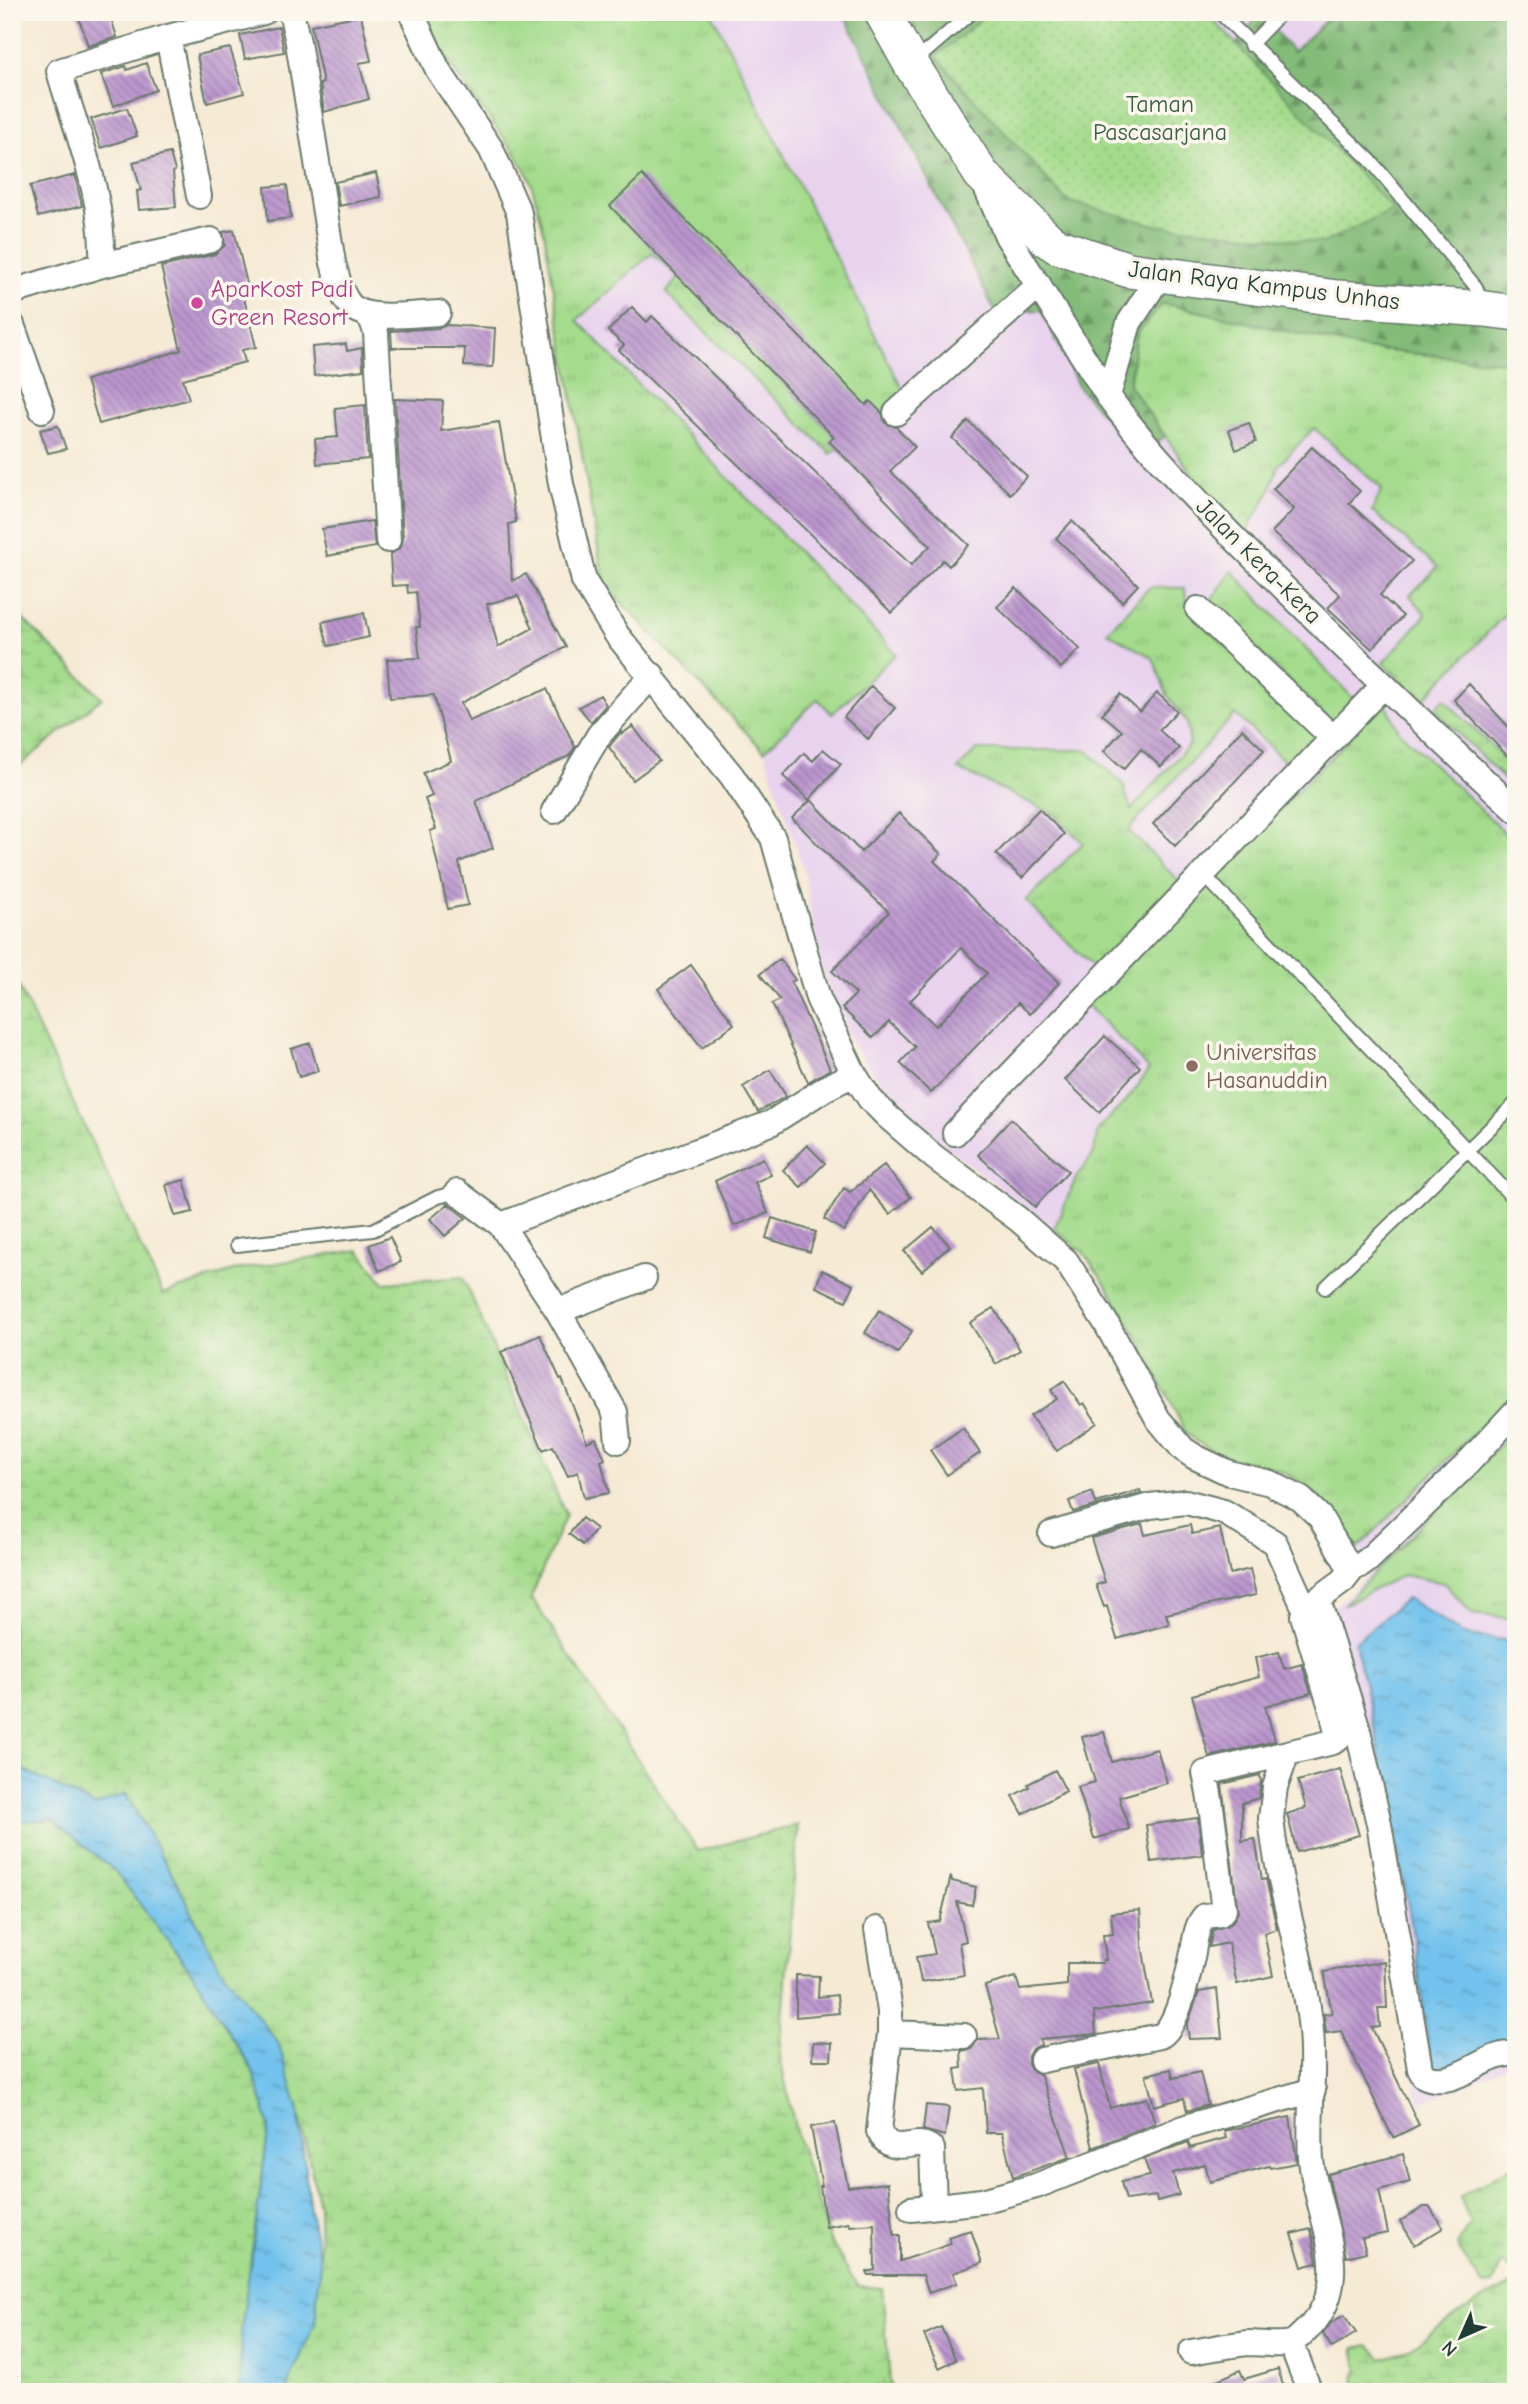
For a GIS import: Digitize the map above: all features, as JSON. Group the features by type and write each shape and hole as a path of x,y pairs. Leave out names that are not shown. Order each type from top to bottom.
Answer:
{"street":[{"path":"102,265 101,231 88,163 59,71 168,37 264,12"},
{"path":"291,12 333,263 348,303 372,320 376,333 388,540"},
{"path":"411,12 438,70 491,149 519,214 561,484 584,581 617,635 639,690 732,776 773,838 841,1081 870,1099 934,1157 1018,1219 1066,1261 1106,1323 1158,1419 1183,1448 1195,1457 1229,1473 1270,1483 1301,1499 1320,1517 1347,1563 1330,1589"},
{"name":"Jalan Raya Kampus Unhas","path":"881,12 981,174 1048,240 1058,246 1129,270 1337,298 1500,311"},
{"path":"168,37 199,197"},
{"name":"Jalan Kera-Kera","path":"981,174 1007,236 1108,396 1136,435 1240,545 1516,810"},
{"path":"12,292 102,265 211,240"},
{"path":"1108,396 1129,323 1161,274"},
{"path":"897,413 1039,285"},
{"path":"367,315 438,313"},
{"path":"12,325 42,410"},
{"path":"1198,609 1333,738"},
{"path":"955,1133 1383,685"},
{"path":"554,811 599,735 639,690"},
{"path":"501,1225 771,1123 841,1081"},
{"path":"457,1192 501,1225 558,1311 615,1412 618,1441"},
{"path":"558,1311 644,1278"},
{"path":"1042,2060 1160,2036 1166,2032 1177,2009 1200,1921 1205,1916 1220,1914 1224,1909 1217,1868 1213,1808 1205,1773 1338,1738 1303,1616 1330,1589 1368,1560 1464,1467 1516,1411"},
{"path":"1051,1534 1150,1506 1186,1502 1224,1512 1275,1542 1330,1589 1379,1824 1420,2069 1424,2076 1440,2081 1499,2056 1516,2054"},
{"path":"1191,2352 1247,2343 1292,2343 1310,2326 1326,2304 1334,2261 1313,2181 1311,2030 1271,1818 1275,1787 1287,1753"},
{"path":"877,1929 890,2011 879,2131 886,2143 893,2146 923,2145 932,2150 922,2208 982,2201 1037,2186 1189,2126 1313,2090"},
{"path":"890,2033 964,2036"},
{"path":"1292,2343 1310,2392"}],"lane":[{"path":"911,64 972,12"},
{"path":"1219,12 1371,161 1475,287 1500,311"},
{"path":"1250,45 1282,12"},
{"path":"1203,874 1516,1201"},
{"path":"1325,1287 1516,1103"},
{"path":"237,1245 373,1230 438,1197 457,1192"}],"shaded area":[{"name":"Universitas Hasanuddin","path":"425,12 1516,12 1516,2068 1508,2066 1418,2103 1372,1825 1313,1617 1335,1606 1376,1567 1357,1549 1330,1506 1299,1481 1278,1470 1240,1462 1197,1443 1186,1433 1138,1338 1083,1252 926,1131 886,1091 851,1041 820,965 803,867 764,751 604,584 544,232 534,195 527,174 513,150 460,77"}],"green space":[{"path":"425,12 711,12 905,394 831,454 666,293 679,277 652,253 577,320 896,654 832,714 818,699 764,751 604,584 544,232 533,189 514,152 447,59"},
{"path":"843,12 989,12 937,57 1254,65 1236,45 1260,13 1293,52 1334,12 1516,12 1516,363 1366,349 1162,303 1137,333 1129,385 1165,436 1139,456 1079,388 1042,310 995,311"},
{"name":"Taman Pascasarjana","path":"989,12 1206,12 1393,210 1323,243 1155,225 1067,201 936,57"},
{"path":"1162,303 1366,349 1516,363 1516,603 1422,701 1383,663 1426,615 1410,595 1438,567 1372,511 1382,489 1314,428 1278,466 1270,491 1246,532 1209,498 1129,385 1137,333"},
{"path":"1232,571 1370,716 1385,702 1399,731 1516,843 1516,1391 1357,1549 1325,1503 1305,1485 1279,1471 1220,1454 1186,1433 1138,1338 1109,1289 1083,1252 1054,1229 1076,1178 1093,1155 1098,1130 1132,1094 1149,1069 1086,1004 1349,739 1209,603"},
{"path":"1150,587 1184,588 1191,613 1321,736 1292,768 1235,714 1128,830 1180,882 1094,968 1026,901 1083,843 1054,814 958,769 977,750 1086,750 1123,784 1131,810 1190,744 1187,722 1167,695 1153,658 1107,632"},
{"path":"17,613 102,698 12,772 12,614"},
{"path":"1444,699 1516,771 1516,791 1434,709"},
{"path":"12,972 163,1294 239,1269 359,1250 384,1283 463,1277 566,1515 531,1597 698,1851 798,1825 780,2058 796,2132 830,2240 857,2286 882,2288 891,2392 287,2392 315,2324 320,2260 319,2206 298,2107 278,2043 219,1966 176,1881 126,1794 95,1806 12,1764"},
{"path":"1516,1429 1516,1619 1472,1614 1444,1583 1403,1575 1343,1605"},
{"path":"52,1819 115,1870 194,1976 252,2069 269,2125 241,2332 240,2392 12,2392 12,1822"},
{"path":"1516,2164 1516,2275 1502,2263 1493,2284 1483,2285 1457,2246 1470,2223 1460,2197"},
{"path":"1516,2282 1516,2392 1358,2392 1354,2380 1359,2369 1354,2348 1369,2345 1382,2358 1408,2350 1458,2313"}],"water":[{"path":"1407,1598 1463,1634 1516,1642 1516,2045 1491,2049 1432,2071 1411,1921 1355,1642"},
{"path":"12,1764 95,1806 125,1794 176,1881 219,1966 278,2043 298,2107 310,2211 320,2261 315,2324 287,2392 240,2392 241,2332 269,2125 252,2069 194,1976 115,1871 52,1819 12,1822"}],"building":[{"path":"77,12 109,12 117,37 88,46"},
{"path":"361,15 371,61 359,63 369,99 324,112 320,84 323,83 311,25"},
{"path":"279,27 284,52 245,59 240,35"},
{"path":"230,48 244,93 207,103 197,55"},
{"path":"146,63 156,90 113,106 101,74 126,66 127,70"},
{"path":"127,108 137,136 101,148 91,119"},
{"path":"170,153 175,171 176,207 139,210 137,191 141,190 133,162"},
{"path":"376,173 381,197 339,206 335,182"},
{"path":"75,175 82,206 38,217 30,186"},
{"path":"642,175 866,405 870,401 882,413 885,423 896,427 915,447 890,471 969,545 949,566 943,560 892,613 619,350 624,345 608,331 632,307 647,322 652,316 911,565 930,546 829,441 834,437 610,206"},
{"path":"287,185 291,218 268,221 265,187"},
{"path":"234,230 248,288 242,290 256,347 242,350 245,362 183,379 189,399 99,424 86,380 181,350 161,267 215,254 225,245 223,232"},
{"path":"447,325 495,328 493,367 464,366 465,348 392,348 391,331 439,328"},
{"path":"346,344 347,351 362,348 363,370 314,376 312,347"},
{"path":"395,399 443,401 441,431 499,422 516,522 509,524 512,581 526,574 566,647 461,703 469,721 547,689 575,747 569,756 476,801 493,848 459,862 468,905 448,909 430,831 436,829 425,799 432,796 423,773 451,761 434,695 390,698 387,659 420,658 416,627 420,627 416,592 408,593 407,585 392,586 390,555 401,547 403,539","holes":["518,596 533,628 498,647 487,604"]},
{"path":"365,405 368,459 317,464 315,439 338,437 335,408"},
{"path":"968,421 1027,476 1010,494 952,438"},
{"path":"1249,423 1256,442 1236,450 1229,430"},
{"path":"58,426 66,449 48,453 40,430"},
{"path":"1312,447 1360,491 1349,503 1412,561 1380,595 1403,616 1372,649 1328,608 1340,595 1272,532 1294,509 1273,489"},
{"path":"372,521 375,547 327,556 322,529"},
{"path":"1072,521 1138,585 1122,602 1056,538"},
{"path":"1016,588 1080,649 1061,668 997,607"},
{"path":"364,613 369,637 328,646 322,622"},
{"path":"1469,684 1516,735 1516,765 1454,700"},
{"path":"871,686 895,708 868,739 844,717"},
{"path":"1157,693 1177,711 1159,730 1179,748 1161,767 1141,749 1124,769 1104,751 1122,731 1102,714 1120,694 1140,712"},
{"path":"600,695 606,705 591,722 579,707"},
{"path":"633,726 659,761 633,780 609,747 621,732 622,734"},
{"path":"1242,729 1264,750 1175,846 1153,824"},
{"path":"823,749 841,764 809,800 783,776 804,753 813,761"},
{"path":"811,800 861,852 899,813 941,854 934,861 1059,983 1030,1014 1018,1003 931,1093 900,1063 915,1047 889,1022 873,1038 842,1008 856,994 832,971 889,912 792,818","holes":["961,948 987,973 936,1026 910,1001"]},
{"path":"1039,809 1064,834 1022,878 996,854"},
{"path":"780,959 795,980 791,982 830,1069 808,1082 772,1004 780,1000 760,974"},
{"path":"691,965 734,1024 702,1048 658,989"},
{"path":"1105,1036 1140,1067 1099,1112 1065,1080"},
{"path":"310,1043 318,1071 299,1077 291,1049"},
{"path":"770,1070 786,1096 758,1112 743,1087"},
{"path":"1011,1119 1068,1171 1035,1207 978,1155"},
{"path":"807,1145 825,1163 801,1187 783,1170"},
{"path":"763,1158 771,1175 755,1182 768,1213 734,1226 715,1181"},
{"path":"884,1165 911,1197 890,1214 869,1190 844,1231 824,1219 844,1188 850,1192"},
{"path":"184,1180 193,1212 175,1216 166,1185"},
{"path":"448,1204 466,1218 445,1236 430,1219"},
{"path":"772,1218 816,1232 810,1252 766,1238"},
{"path":"933,1227 950,1246 922,1271 904,1251"},
{"path":"390,1237 401,1262 379,1271 369,1245"},
{"path":"822,1270 854,1285 846,1301 816,1287"},
{"path":"994,1308 1020,1350 996,1364 970,1323"},
{"path":"879,1310 912,1331 898,1353 865,1333"},
{"path":"540,1335 562,1379 587,1442 596,1438 605,1459 601,1461 609,1493 584,1498 578,1472 568,1476 553,1446 543,1450 501,1352"},
{"path":"1064,1381 1081,1405 1084,1403 1097,1423 1057,1451 1030,1416 1057,1399 1051,1390"},
{"path":"963,1428 980,1453 947,1475 930,1450"},
{"path":"1140,1490 1141,1493 1073,1512 1069,1501 1092,1492 1096,1503"},
{"path":"582,1518 596,1529 583,1545 569,1534"},
{"path":"1142,1524 1145,1535 1190,1525 1192,1534 1220,1528 1230,1574 1250,1569 1256,1595 1166,1614 1169,1624 1117,1639 1107,1606 1104,1607 1096,1585 1105,1582 1091,1538"},
{"path":"1279,1652 1284,1669 1302,1664 1311,1693 1265,1706 1275,1741 1209,1757 1192,1695 1259,1677 1255,1658"},
{"path":"1104,1732 1112,1762 1157,1749 1167,1783 1119,1797 1129,1829 1094,1839 1078,1787 1095,1782 1082,1737"},
{"path":"1340,1769 1359,1835 1297,1852 1287,1814 1306,1808 1298,1781"},
{"path":"1055,1770 1066,1791 1023,1814 1013,1796 1029,1787 1028,1784"},
{"path":"1260,1775 1259,1798 1242,1803 1242,1841 1255,1839 1262,1880 1266,1879 1277,1929 1264,1933 1273,1976 1237,1984 1228,1943 1209,1947 1213,1930 1231,1924 1238,1912 1222,1784"},
{"path":"1198,1818 1202,1855 1151,1862 1146,1825"},
{"path":"951,1876 952,1881 976,1887 972,1905 957,1902 966,1941 959,1943 964,1975 921,1982 916,1957 935,1954 928,1923 940,1921"},
{"path":"1140,1910 1142,1945 1152,2003 1094,2012 1096,2034 1040,2039 1041,2045 1032,2049 1028,2064 1031,2070 1040,2074 1070,2157 1013,2177 1002,2133 986,2133 983,2088 958,2091 955,2069 962,2068 961,2051 971,2049 978,2040 1000,2039 985,1986 1016,1977 1020,1990 1067,1985 1067,1963 1103,1963 1103,1960 1106,1960 1103,1935 1113,1934 1111,1913"},
{"path":"1385,1961 1387,2008 1378,2008 1380,2027 1372,2028 1419,2125 1393,2138 1341,2031 1326,2033 1324,2014 1332,2013 1324,1972"},
{"path":"796,1975 819,1976 818,1997 837,1995 839,2013 796,2017"},
{"path":"1217,1989 1222,2038 1189,2039 1187,2026 1199,1992"},
{"path":"813,2042 832,2043 831,2060 812,2060"},
{"path":"1099,2064 1110,2108 1147,2098 1155,2123 1093,2148 1074,2069"},
{"path":"1171,2069 1173,2078 1200,2072 1208,2105 1187,2111 1184,2098 1154,2106 1146,2075"},
{"path":"926,2105 949,2107 945,2136 923,2130"},
{"path":"1290,2117 1297,2163 1269,2166 1210,2182 1205,2164 1173,2173 1179,2195 1157,2201 1156,2196 1126,2200 1121,2182 1150,2176 1144,2159 1188,2142 1190,2148 1226,2138 1224,2131"},
{"path":"835,2123 848,2187 888,2183 894,2235 900,2235 900,2261 951,2244 948,2237 971,2230 982,2263 953,2273 957,2283 929,2293 923,2275 868,2275 867,2272 875,2270 874,2224 850,2226 849,2223 826,2227 822,2186 811,2127"},
{"path":"1403,2154 1410,2182 1379,2190 1388,2233 1362,2238 1366,2252 1346,2257 1328,2174"},
{"path":"1424,2207 1430,2207 1443,2228 1415,2245 1400,2221"},
{"path":"1311,2229 1317,2263 1302,2267 1292,2234"},
{"path":"1344,2315 1356,2333 1332,2348 1323,2334 1331,2323"},
{"path":"941,2327 956,2360 939,2368 924,2335"},
{"path":"1278,2369 1285,2392 1191,2392 1240,2370 1244,2379"}],"place":[{"name":"AparKost Padi Green Resort","path":"197,303"},
{"name":"Universitas Hasanuddin","path":"1192,1066"}]}
